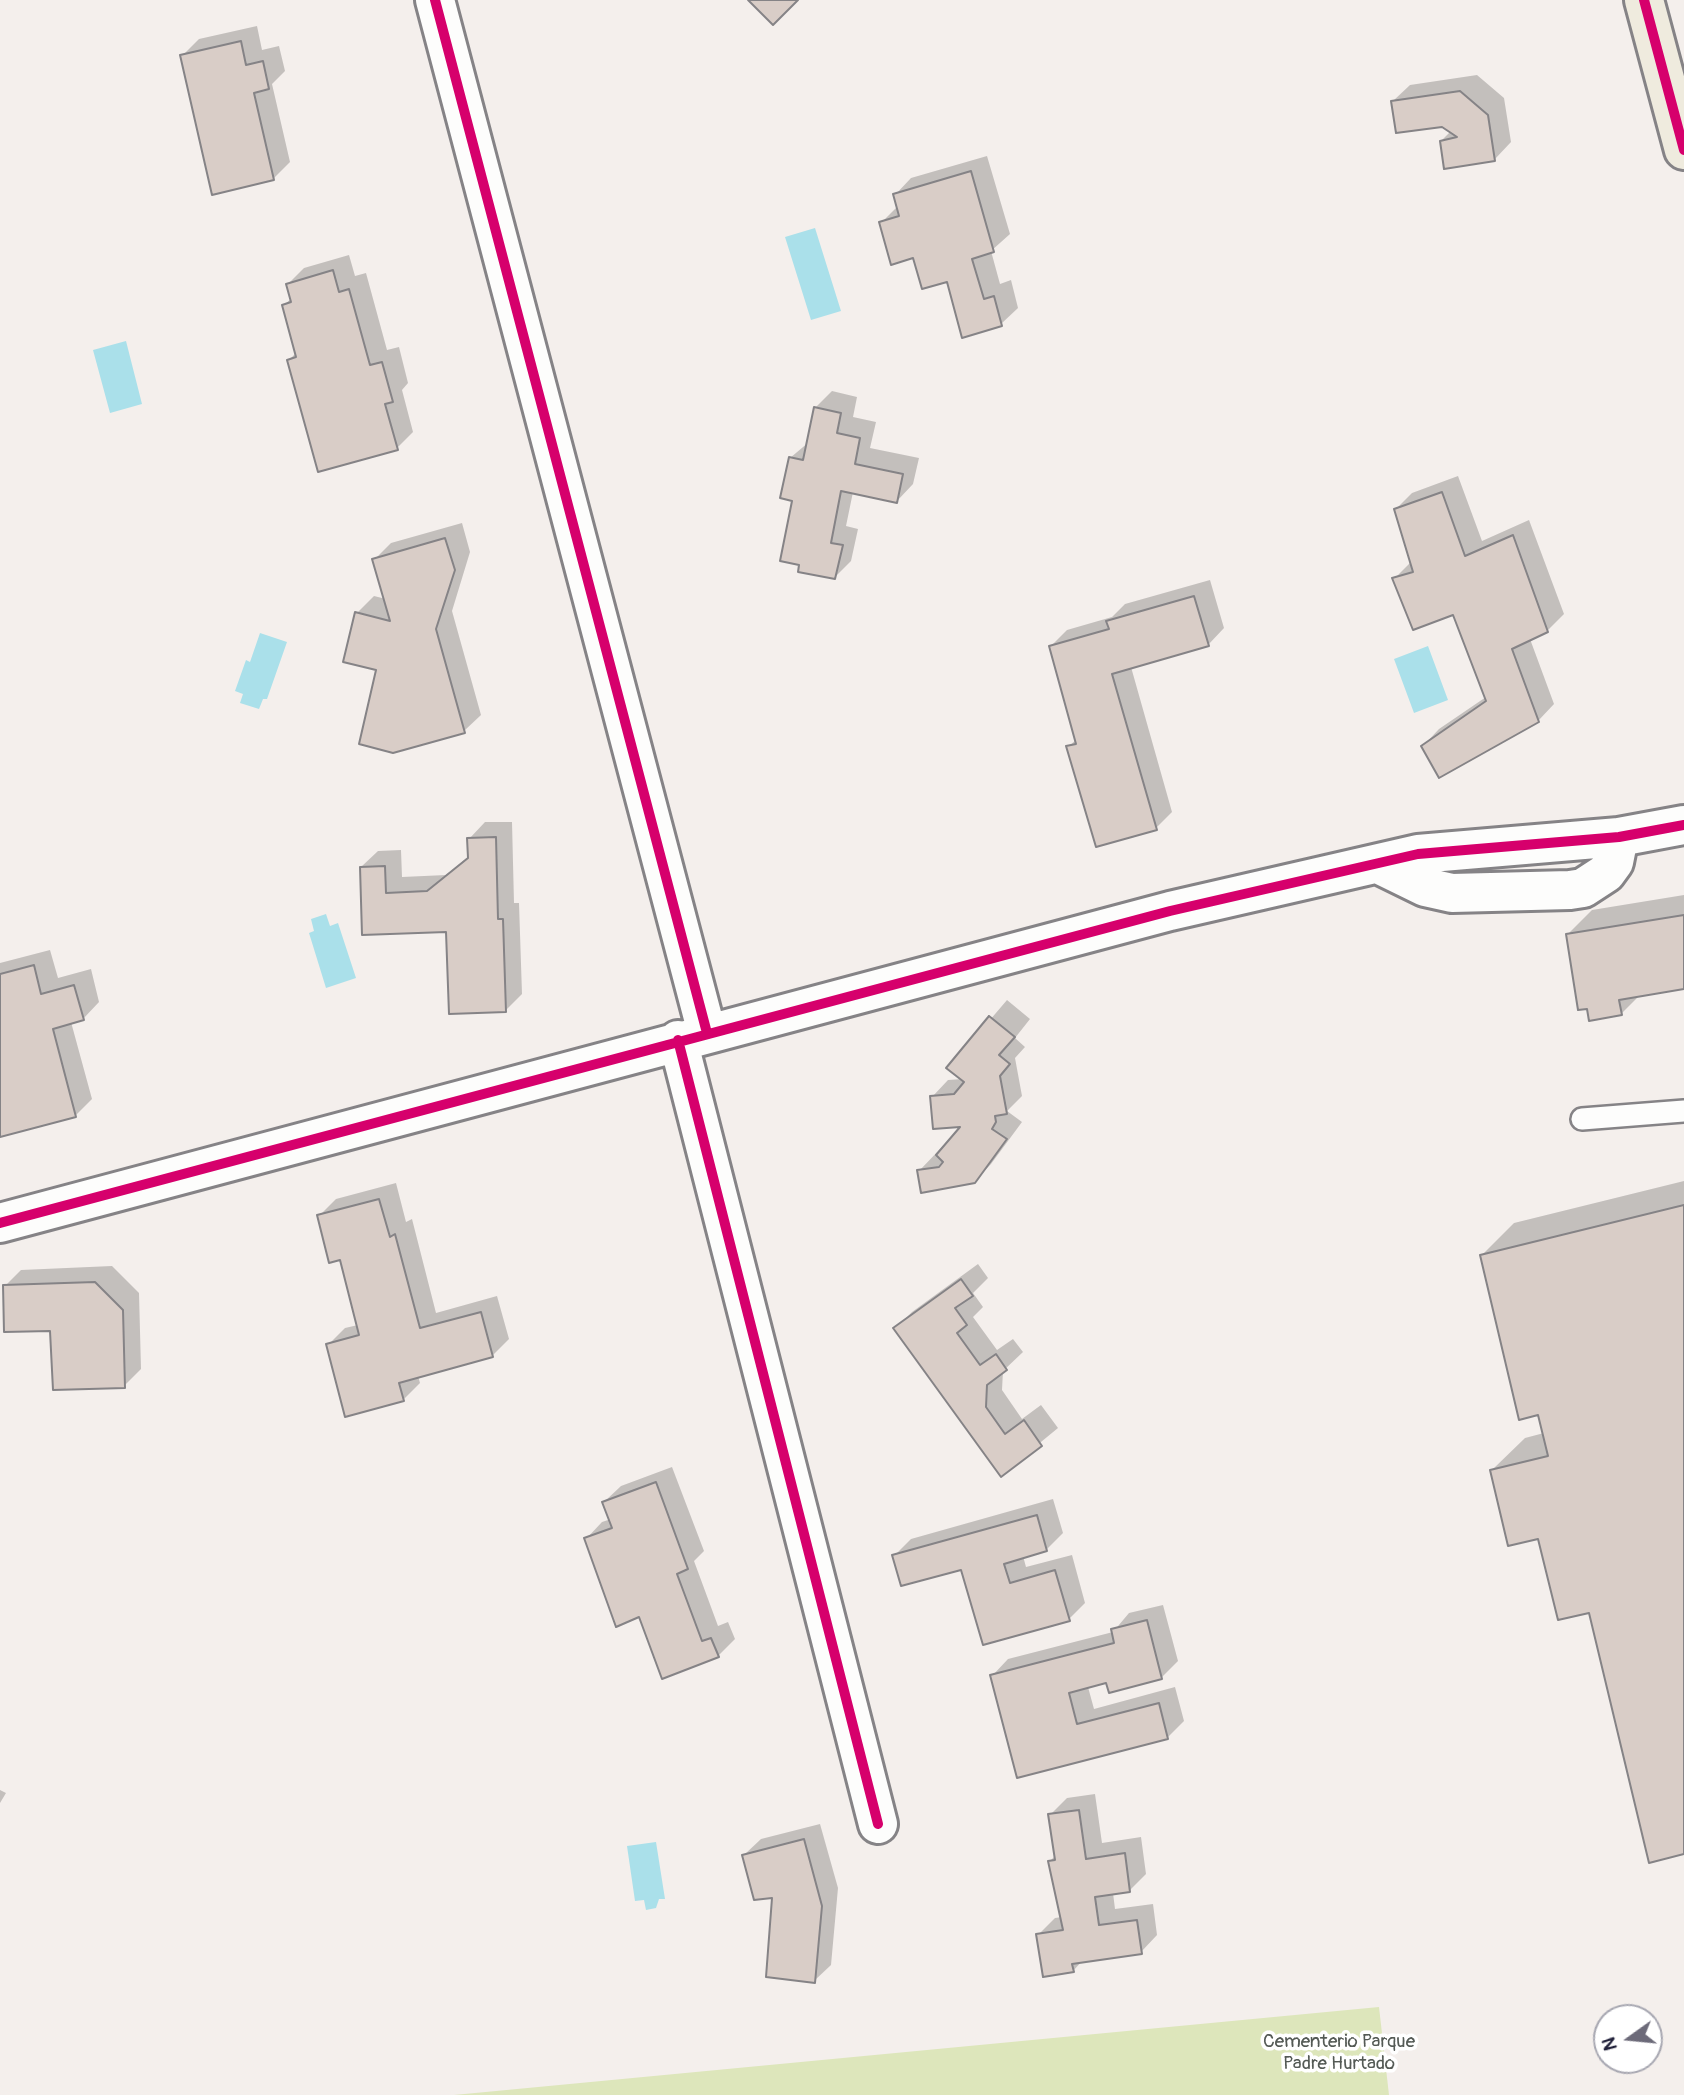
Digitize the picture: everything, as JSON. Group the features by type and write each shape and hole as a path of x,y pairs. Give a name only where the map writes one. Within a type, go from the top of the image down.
{"main road":[{"path":"1644,0 1684,150"}],"street":[{"path":"435,0 692,1037 878,1824"},
{"path":"0,1223 1170,911 1378,864 1424,887 1452,893 1583,888 1606,873 1614,862 1619,837 1684,825"}],"lane":[{"path":"1582,1119 1636,1112 1684,1111"}],"green space":[{"name":"Cementerio Parque Padre Hurtado","path":"1379,2007 1389,2095 454,2095"}],"water":[{"path":"815,228 841,311 811,320 785,237"},
{"path":"126,341 142,404 110,413 93,350"},
{"path":"260,633 287,642 267,699 263,699 259,709 240,703 243,694 235,691 246,660 250,662"},
{"path":"1428,646 1448,700 1414,713 1394,659"},
{"path":"326,914 330,926 338,923 356,978 326,988 309,933 314,931 311,919"},
{"path":"656,1842 665,1899 659,1899 656,1908 646,1910 644,1900 635,1901 627,1846"}],"building":[{"path":"748,0 798,0 773,25"},
{"path":"241,41 246,65 263,61 269,89 254,93 274,180 212,195 180,55"},
{"path":"1460,91 1488,115 1495,161 1444,169 1440,141 1457,137 1442,127 1396,133 1391,101"},
{"path":"971,171 994,252 972,259 984,299 994,296 1002,326 962,338 947,282 922,289 913,258 891,265 879,222 899,216 893,194"},
{"path":"333,270 339,292 349,289 370,365 382,362 393,402 385,404 398,450 318,472 287,360 296,357 282,305 291,302 286,284"},
{"path":"814,407 841,413 837,433 860,438 855,464 903,474 897,503 841,491 831,543 843,545 835,579 798,572 799,565 780,561 792,501 780,498 789,457 803,460"},
{"path":"1442,492 1465,556 1513,535 1548,632 1512,649 1539,722 1439,778 1421,746 1486,701 1453,615 1413,630 1392,578 1413,572 1394,509"},
{"path":"445,538 455,570 436,629 465,733 393,753 359,744 376,670 343,662 355,612 390,621 372,559"},
{"path":"1194,596 1209,646 1112,674 1157,830 1096,847 1066,746 1076,744 1049,646 1109,629 1106,621"},
{"path":"496,837 498,919 503,919 506,1012 449,1014 446,932 362,935 360,867 385,866 386,893 427,891 468,858 467,838"},
{"path":"1684,915 1684,989 1619,1000 1622,1015 1589,1021 1587,1009 1578,1010 1566,934"},
{"path":"34,965 41,994 74,985 84,1020 53,1029 76,1117 0,1137 0,974"},
{"path":"989,1016 1015,1037 999,1055 1010,1064 1000,1076 1007,1114 995,1116 996,1122 992,1129 1007,1139 975,1183 921,1193 917,1170 939,1167 943,1162 936,1155 960,1127 933,1129 930,1096 954,1094 964,1082 946,1068"},
{"path":"379,1199 390,1237 395,1234 420,1328 481,1312 493,1357 399,1383 404,1401 345,1417 326,1344 359,1335 340,1260 329,1263 317,1215"},
{"path":"1684,1205 1684,1854 1649,1863 1589,1613 1558,1620 1538,1539 1508,1546 1490,1470 1548,1456 1538,1415 1519,1420 1480,1255"},
{"path":"961,1279 973,1296 955,1308 967,1325 957,1333 980,1365 996,1354 1007,1370 987,1385 986,1407 1005,1434 1024,1420 1042,1446 1001,1477 893,1328"},
{"path":"95,1282 123,1310 125,1388 53,1390 50,1331 4,1332 3,1285"},
{"path":"656,1482 688,1569 677,1574 702,1641 711,1638 719,1657 662,1679 639,1617 616,1627 584,1538 612,1528 602,1502"},
{"path":"1037,1515 1047,1551 1004,1564 1010,1583 1055,1570 1070,1621 983,1645 961,1570 901,1586 892,1555"},
{"path":"1147,1620 1162,1679 1109,1693 1106,1683 1069,1693 1077,1724 1159,1703 1168,1739 1017,1778 990,1675 1114,1643 1111,1629"},
{"path":"1079,1810 1086,1859 1125,1853 1130,1892 1095,1897 1099,1925 1137,1920 1142,1954 1072,1964 1074,1972 1043,1977 1036,1934 1063,1930 1048,1861 1055,1860 1048,1814"},
{"path":"804,1839 822,1906 815,1983 766,1977 772,1898 754,1900 742,1855"}],"cycle path":[{"path":"435,0 707,1033"},
{"path":"1644,0 1684,150"},
{"path":"0,1223 1170,911 1418,854 1619,837 1684,825"},
{"path":"678,1040 878,1824"}]}
